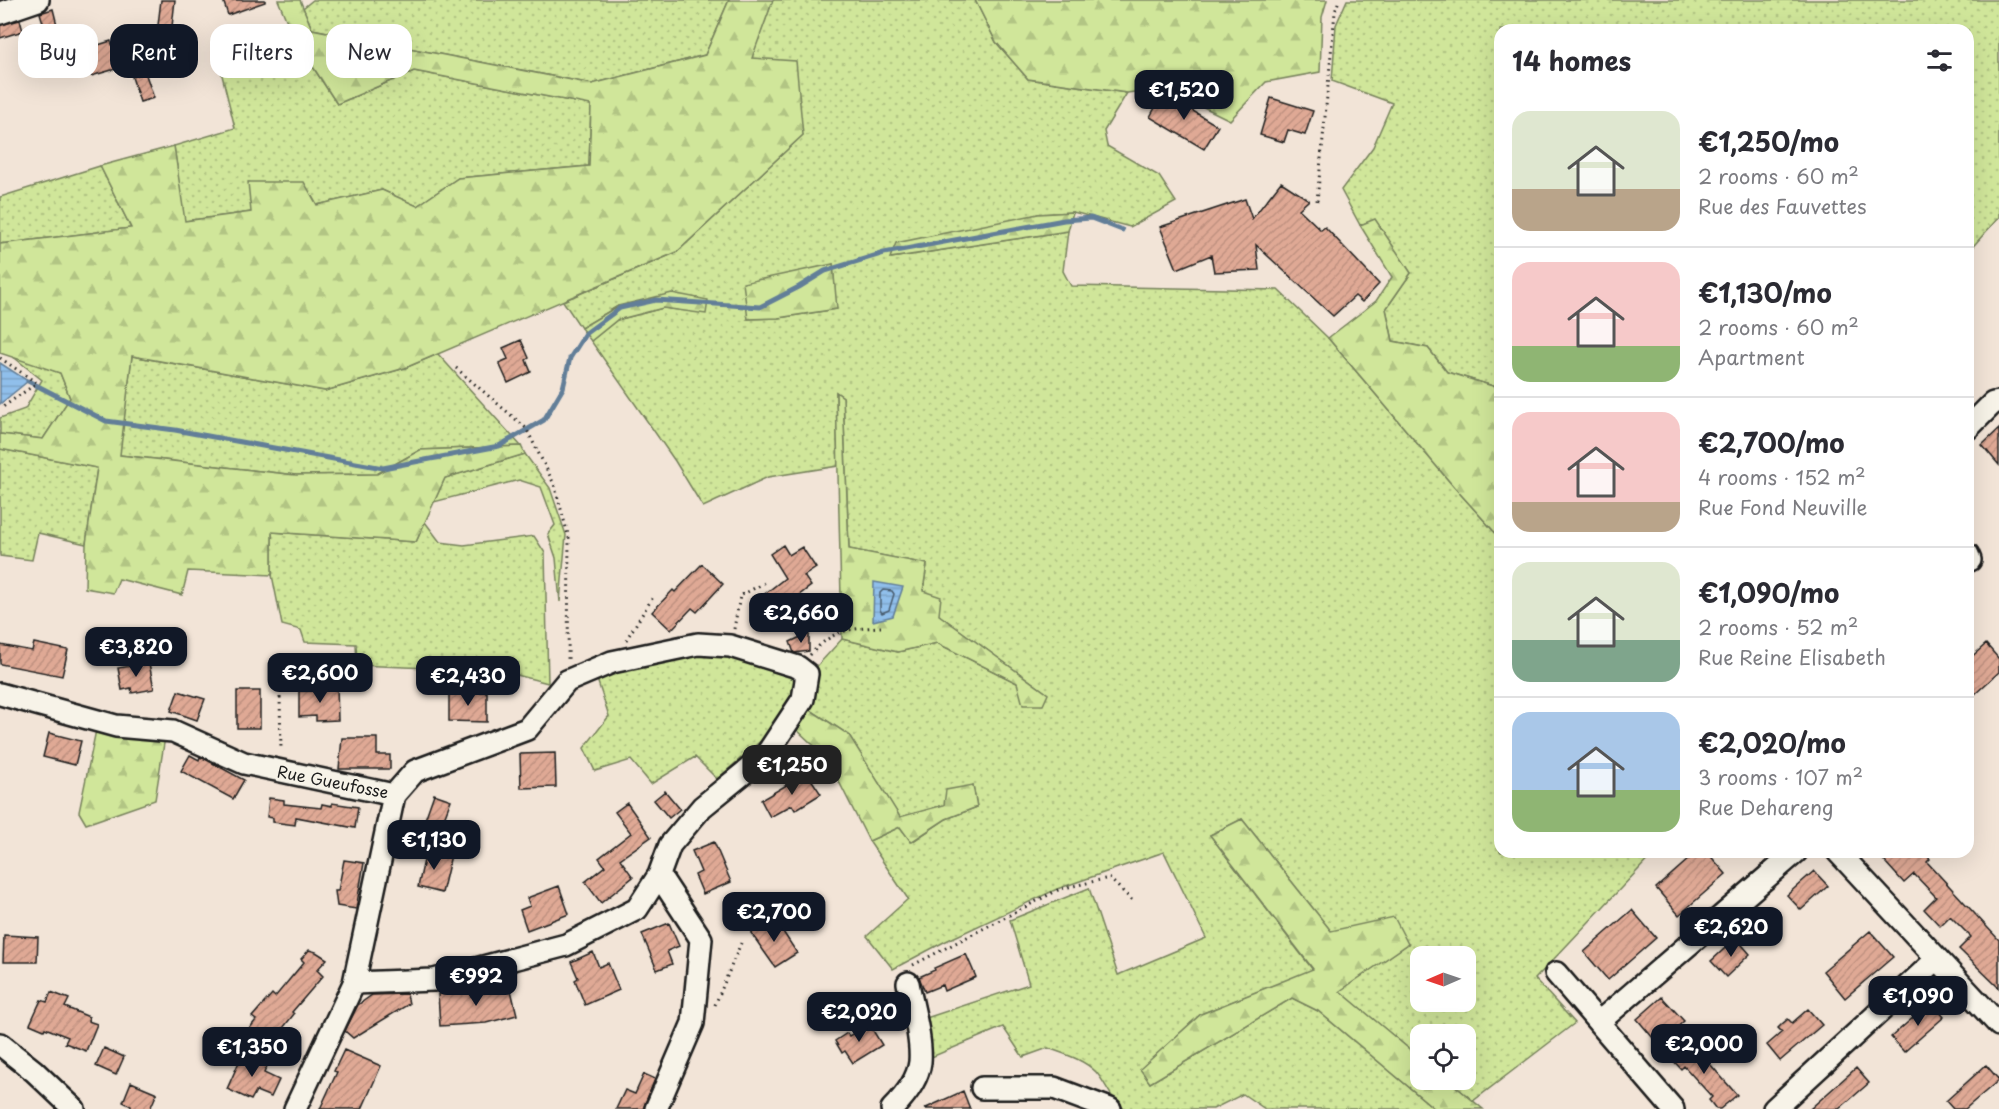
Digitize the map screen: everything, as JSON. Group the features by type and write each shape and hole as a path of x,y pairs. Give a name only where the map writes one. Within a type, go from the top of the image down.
{"street":[{"path":"0,13 38,0"},
{"path":"1974,422 1993,403 1999,402"},
{"name":"Rue Gueufosse","path":"0,694 116,726 173,731 244,763 394,795 415,771 527,729 567,681 612,662 698,644 730,646 803,670"},
{"path":"354,983 434,980 566,945 637,909 659,876 670,845 702,807 766,755 803,699 803,670"},
{"path":"295,1109 354,983 394,795"},
{"path":"1599,1022 1789,858"},
{"path":"1844,858 1999,1025"},
{"path":"656,1109 693,1023 700,939 659,876"},
{"path":"1774,1109 1937,959"},
{"path":"1556,973 1673,1109"},
{"path":"892,1109 907,1094 920,1063 917,1028 908,983"},
{"path":"0,1044 34,1071 74,1109"},
{"path":"982,1088 1054,1088 1110,1109"}],"path":[{"path":"1317,201 1335,12 1339,0"},
{"path":"0,358 37,384 0,409"},
{"path":"456,368 526,428 554,484 569,538 567,681"},
{"path":"730,646 740,596 764,583"},
{"path":"612,662 653,597"},
{"path":"803,670 819,644 837,632 881,627"},
{"path":"280,698 282,771"},
{"path":"908,983 902,971 1060,889 1109,878 1134,902"},
{"path":"693,1023 716,1003 741,943"}],"green space":[{"path":"278,0 300,0 310,24 288,24"},
{"path":"313,0 729,0 705,55 592,84 412,49 412,24 326,24 326,32 314,29 314,24 310,24 303,8"},
{"path":"729,0 773,0 752,58 796,61 803,135 677,252 405,368 325,391 132,356 120,455 296,475 377,474 420,450 521,446 525,454 445,478 416,542 272,532 272,575 188,571 182,595 119,579 113,593 85,588 86,544 97,468 0,449 0,434 43,439 70,398 60,373 0,353 0,244 131,228 100,166 174,146 185,221 251,212 248,182 304,182 317,205 382,190 417,206 458,178 589,166 591,105 412,72 412,49 592,84 705,55"},
{"path":"773,0 975,0 996,42 1028,79 1127,93 1104,131 1107,146 1159,176 1176,202 1130,227 1073,212 1038,214 891,258 1068,231 1063,271 1071,286 1278,290 1328,338 1494,531 1494,858 1649,858 1535,979 1575,1023 1473,1101 1460,1090 1476,1090 1476,1024 1410,1024 1410,1050 1339,991 1408,944 1331,931 1242,819 1210,835 1313,970 1201,1014 1141,1069 1150,1083 1292,998 1318,1011 1435,1109 1265,1109 1243,1094 1213,1109 1126,1109 1113,1097 1096,1072 1085,1064 1048,1048 1023,1057 1003,1027 927,1059 923,1019 1029,984 1010,920 1089,888 1118,975 1206,938 1164,852 1057,889 944,942 893,969 867,936 908,899 869,841 900,827 912,842 946,819 977,807 973,785 944,805 900,818 849,735 806,707 817,666 842,639 898,652 937,643 1017,683 1048,694 939,615 923,591 927,564 849,549 843,397 836,392 838,466 768,477 703,507 675,461 591,341 617,320 663,308 705,313 707,300 618,306 581,328 563,301 677,252 803,135 751,58","holes":["833,264 836,309 778,318 748,319"]},
{"path":"975,0 1327,0 1322,17 1320,72 1266,82 1230,120 1165,88 1127,93 1028,79 996,42"},
{"path":"1347,0 1999,0 1999,217 1974,245 1974,24 1494,24 1494,386 1447,372 1428,348 1393,341 1386,309 1411,273 1375,220 1360,225 1341,190 1373,147 1392,103 1332,81 1336,25"},
{"path":"314,29 326,32 326,78 398,78 337,104 314,68"},
{"path":"314,68 337,104 398,78 412,78 414,71 591,105 589,166 458,178 417,206 382,190 317,205 249,182 252,212 184,221 174,146 235,128 223,78 314,78"},
{"path":"100,166 131,228 0,244 0,197"},
{"path":"1073,212 1068,231 890,258 896,243 1038,214"},
{"path":"1375,219 1411,273 1386,309 1393,341 1428,348 1447,372 1494,386 1494,531 1328,338 1376,301 1392,277 1360,225"},
{"path":"833,264 837,309 778,318 748,319 743,283"},
{"path":"672,293 708,300 706,314 663,308 617,320 591,341 581,328 618,306"},
{"path":"438,354 521,446 420,450 377,474 296,475 119,455 132,356 325,391 405,368"},
{"path":"11,355 60,373 70,398 43,439 0,434 0,418 25,409 42,380"},
{"path":"836,392 843,397 849,549 927,564 923,591 941,597 939,615 1048,694 1043,705 1023,705 1017,683 937,643 898,652 842,639"},
{"path":"0,449 97,468 86,544 38,533 32,560 0,556"},
{"path":"525,454 550,488 566,535 560,602 556,558 548,534 555,525 541,487 519,480 434,502 445,478"},
{"path":"425,522 440,542 464,545 534,536 545,553 548,683 501,671 357,665 356,644 305,642 301,630 282,625 272,575 272,532 416,542"},
{"path":"738,650 800,677 778,726 717,779 695,757 651,784 631,760 595,771 584,748 609,716 596,676 697,651"},
{"path":"806,707 849,735 900,817 944,805 946,790 973,785 977,807 946,819 911,842 900,827 869,841 827,758 795,728"},
{"path":"96,730 165,737 155,800 86,824 79,812"},
{"path":"1242,819 1331,931 1394,917 1408,944 1340,991 1410,1050 1410,1088 1318,1011 1292,998 1150,1083 1140,1069 1201,1014 1313,969 1210,835"},
{"path":"1412,1090 1460,1090 1483,1109 1435,1109"}],"water":[{"path":"0,363 28,381 0,404"},
{"path":"874,582 903,587 893,616 873,621"}],"building":[{"path":"161,0 175,0 172,24 158,24"},
{"path":"223,0 265,0 265,2 228,15"},
{"path":"53,9 57,24 43,24 40,13"},
{"path":"20,20 21,24 18,24 18,33 0,38 0,25"},
{"path":"110,41 110,71 98,74 98,45"},
{"path":"132,78 147,78 154,98 140,102"},
{"path":"1163,93 1218,126 1204,149 1150,117"},
{"path":"1271,98 1313,111 1305,135 1288,130 1284,142 1260,135"},
{"path":"1281,182 1309,200 1299,209 1321,230 1325,227 1379,284 1362,302 1355,296 1333,316 1256,245 1259,270 1214,272 1211,255 1177,269 1160,227 1245,199 1252,219"},
{"path":"521,340 529,358 526,360 531,372 508,383 499,363 508,359 503,348"},
{"path":"1999,429 1999,465 1982,445"},
{"path":"783,545 789,555 802,547 816,568 804,576 811,586 774,614 761,597 785,578 770,554"},
{"path":"702,564 723,584 697,612 692,608 671,630 652,612"},
{"path":"809,633 809,651 794,653 790,642"},
{"path":"34,643 68,650 62,676 0,664 0,645 32,651"},
{"path":"1986,644 1999,659 1999,672 1975,694 1974,693 1974,655"},
{"path":"149,663 154,689 132,693 131,688 122,690 118,668"},
{"path":"337,686 338,720 316,721 316,716 299,717 299,691 315,691 315,687"},
{"path":"178,691 205,699 197,720 171,711"},
{"path":"237,691 260,691 260,728 237,728"},
{"path":"449,692 487,692 487,722 449,721"},
{"path":"49,733 81,741 75,765 43,757"},
{"path":"342,738 377,738 377,755 390,755 390,769 339,769"},
{"path":"555,753 556,787 521,788 520,754"},
{"path":"190,755 199,760 200,757 205,759 244,780 233,799 181,771"},
{"path":"807,773 821,794 795,810 792,805 770,817 761,800"},
{"path":"665,791 680,809 669,818 654,800"},
{"path":"434,794 451,800 439,831 423,825"},
{"path":"269,798 284,800 284,804 321,808 322,804 332,806 332,803 358,807 355,828 296,817 295,825 273,822 273,818 267,817"},
{"path":"627,803 651,837 620,859 633,877 601,903 585,882 605,866 599,858 631,833 615,812"},
{"path":"714,842 731,882 703,894 695,875 701,872 692,851"},
{"path":"426,851 451,855 442,893 418,887"},
{"path":"1690,858 1712,858 1726,874 1679,915 1656,888"},
{"path":"1881,858 1930,859 1927,862 1999,940 1999,988 1959,949 1971,937 1950,916 1940,926 1924,909 1936,897 1914,874 1904,883"},
{"path":"344,860 364,863 356,909 337,906 335,891 338,891"},
{"path":"1814,871 1828,886 1801,910 1787,895"},
{"path":"559,886 569,914 527,930 520,910 530,906 527,898"},
{"path":"1632,910 1656,938 1608,980 1584,952"},
{"path":"774,918 797,953 775,967 751,933"},
{"path":"669,923 679,946 667,951 672,964 657,970 642,934"},
{"path":"1870,931 1893,957 1845,998 1823,971"},
{"path":"4,935 38,937 37,962 3,962"},
{"path":"1736,938 1750,954 1726,977 1711,961"},
{"path":"309,950 327,959 317,970 323,976 292,1012 294,1014 283,1028 285,1031 270,1048 249,1029 256,1020 252,1017 272,994 275,997 304,962 301,959"},
{"path":"593,952 599,967 608,963 619,990 585,1005 571,962"},
{"path":"966,954 976,977 944,991 942,985 925,992 919,977"},
{"path":"510,986 517,1015 486,1023 440,1026 438,994 471,992 471,996"},
{"path":"51,992 69,999 65,1007 89,1017 88,1021 97,1024 86,1051 65,1043 68,1037 30,1024 41,1000 47,1002"},
{"path":"407,994 409,1004 353,1038 345,1031 358,1005 372,995"},
{"path":"1662,997 1684,1021 1670,1034 1664,1027 1653,1038 1637,1019"},
{"path":"1931,1002 1944,1017 1904,1052 1891,1037"},
{"path":"1808,1009 1822,1025 1780,1061 1767,1045 1782,1032 1778,1028 1782,1024 1788,1019 1792,1023"},
{"path":"869,1024 882,1045 853,1063 845,1051 842,1053 835,1041"},
{"path":"1689,1040 1737,1095 1720,1109 1716,1109 1709,1100 1712,1097 1684,1066 1681,1069 1670,1057"},
{"path":"104,1048 124,1057 116,1075 96,1066"},
{"path":"344,1050 381,1066 362,1109 320,1109 337,1072 334,1071"},
{"path":"243,1053 268,1064 264,1073 279,1080 271,1097 256,1091 251,1100 227,1089"},
{"path":"1986,1065 1999,1080 1965,1109 1953,1109 1946,1101"},
{"path":"1856,1068 1869,1083 1839,1109 1810,1109"},
{"path":"644,1074 655,1079 643,1109 616,1109 625,1090 635,1094"},
{"path":"131,1082 157,1093 150,1109 131,1109 131,1106 123,1102"},
{"path":"963,1091 970,1109 924,1109"}],"waterway":[{"path":"28,381 106,421 175,430 383,468 499,446 544,420 563,388 570,358 586,333 620,308 656,300 760,307 825,271 884,253 1064,220 1091,218 1122,230"}]}
